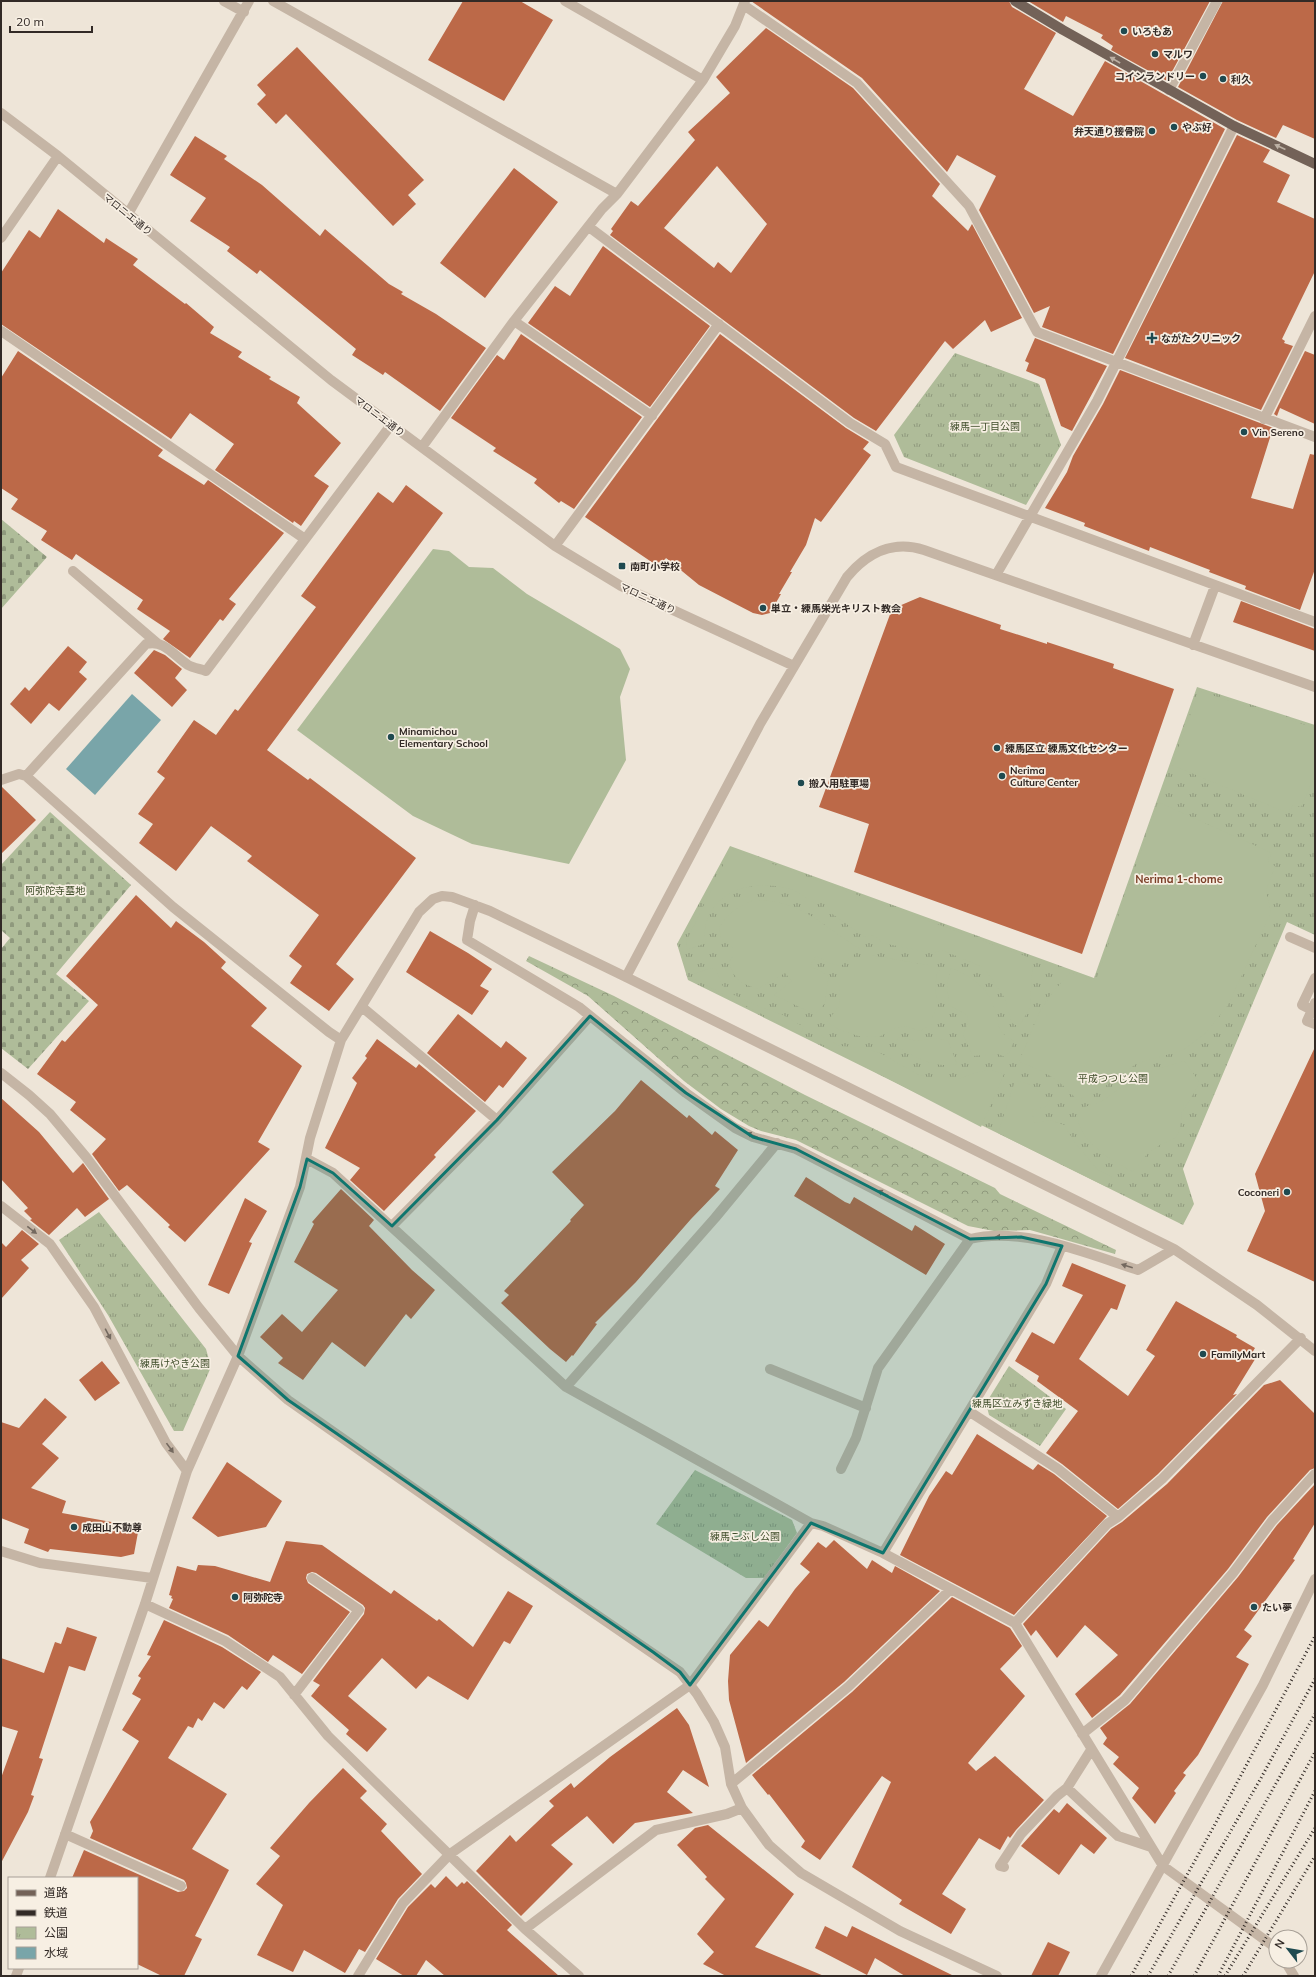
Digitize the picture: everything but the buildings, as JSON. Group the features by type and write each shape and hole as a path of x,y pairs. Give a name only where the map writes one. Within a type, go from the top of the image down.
{"main road":[{"path":"1015,1 1063,30 1234,126 1315,164"}],"street":[{"path":"224,1 244,12"},
{"path":"128,214 249,1"},
{"path":"273,1 617,194"},
{"path":"565,1 703,80"},
{"path":"1169,90 1217,1"},
{"path":"422,447 514,321 602,209 617,194 703,80 735,26 745,4 857,83 969,206 1037,332 1117,360 1264,419 1315,437"},
{"name":"マロニエ通り","path":"1,113 58,156 331,380 555,546 621,586 794,666"},
{"path":"996,575 1097,401 1234,126"},
{"path":"1,238 58,156"},
{"path":"589,227 850,423 885,444 896,467 1315,622"},
{"path":"1264,419 1315,316"},
{"path":"514,321 652,416"},
{"path":"555,546 719,324"},
{"path":"1,331 305,539"},
{"path":"73,571 157,643 163,645 189,666 206,671 391,425"},
{"path":"626,977 760,724 847,577 864,560 885,548 901,546 917,547 1315,687"},
{"path":"1193,645 1215,586"},
{"path":"26,776 142,647 146,644 157,643"},
{"path":"1,780 18,774 26,776 173,907 251,971 341,1040"},
{"path":"50,1877 145,1604 187,1470 238,1356 300,1187 307,1159 310,1138 341,1040 419,912 433,899 442,896 452,897 475,905 626,977 1174,1249 1257,1305 1301,1338 1315,1351"},
{"path":"475,905 467,940 579,1007 686,1094 719,1118 753,1137 796,1149 970,1239 979,1237 1021,1237 1062,1246 1138,1270 1174,1249"},
{"path":"1290,937 1315,948"},
{"path":"1315,978 1302,1005 1314,1006 1307,1021 1315,1024"},
{"path":"362,1007 497,1120"},
{"path":"392,1226 497,1120 590,1016"},
{"path":"1,1073 50,1114 86,1157 198,1308 238,1356 288,1400 496,1546 653,1652 680,1672 714,1722 725,1747 731,1784 742,1808 769,1845 801,1873 900,1931 997,1976"},
{"path":"566,1387 710,1224 777,1144"},
{"path":"307,1159 333,1173 566,1387 811,1523 824,1526 883,1553 1015,1623 1163,1866 1268,1942"},
{"path":"1,1206 50,1244 94,1308 166,1443 187,1470"},
{"path":"841,1469 856,1438 878,1368 970,1239"},
{"path":"883,1553 970,1412 1046,1284 1062,1246"},
{"path":"1015,1623 1106,1524 1118,1517 1196,1446 1301,1338"},
{"path":"770,1369 866,1408"},
{"path":"970,1412 1058,1469 1118,1517"},
{"path":"1082,1734 1125,1700 1233,1572 1272,1521 1315,1474"},
{"path":"358,1976 402,1902 450,1854 690,1685 811,1523"},
{"path":"1,1551 40,1563 152,1578"},
{"path":"294,1695 359,1610 312,1578"},
{"path":"1101,1976 1263,1685 1315,1579"},
{"path":"731,1784 848,1688 951,1589"},
{"path":"145,1604 225,1641 280,1677 328,1736 525,1929 580,1976"},
{"path":"1004,1867 1000,1866 1021,1834 1057,1796 1067,1788 1091,1750"},
{"path":"1067,1788 1118,1836 1151,1847"},
{"path":"525,1929 656,1830 727,1814 742,1808"},
{"path":"65,1834 181,1886"}],"highlighted area":[{"path":"590,1016 686,1093 753,1137 796,1149 970,1239 1021,1237 1062,1246 1046,1284 883,1553 811,1523 690,1685 680,1672 653,1652 288,1400 238,1356 300,1187 307,1159 333,1173 392,1226 497,1120"}],"green space":[{"name":"練馬一丁目公園","path":"955,353 1039,384 1061,445 1026,505 904,457 894,435"},
{"path":"1,519 47,557 1,609"},
{"path":"433,549 449,551 469,567 493,568 527,594 620,649 630,669 620,697 626,760 569,864 472,844 413,816 297,730"},
{"name":"平成つつじ公園","path":"1197,687 1315,725 1315,935 1287,922 1183,1169 1194,1204 1183,1225 688,980 677,944 730,846 1094,978"},
{"path":"1199,691 1315,728 1315,775 1301,807 1293,805 1288,813 1172,765"},
{"path":"1158,802 1272,853 1267,861 1275,866 1266,891 1271,912 1228,1005 1207,1032 1183,1050 1136,1064 1100,1090 1077,1100 1065,1087 1051,1076 1036,1068 1019,1062 1039,1013 1049,997 1070,972 1096,980"},
{"name":"阿弥陀寺墓地","path":"50,812 131,885 56,974 89,1001 28,1069 1,1048 1,949 10,938 1,930 1,865"},
{"path":"731,849 1033,959 1030,1007 1019,1027 1012,1023 1004,997 982,967 942,950 932,953 882,943 878,938 871,935 865,937 831,913 827,905 819,902 816,904 798,892 786,888 774,886 755,886 729,893 716,904 711,911 705,927 706,943 687,950 686,942"},
{"path":"754,900 786,904 799,909 823,923 860,949 841,966 829,963 816,956 810,966 829,976 825,1003 816,1013 812,1013 774,995 792,981 785,973 757,989 738,980 733,973 729,962 733,956 733,948 721,938 719,928 730,914 743,905"},
{"path":"869,955 928,965 940,969 937,974 935,988 938,1004 932,1018 932,1024 920,1031 906,1026 895,1028 879,1037 858,1036 838,1029 827,1022 839,1006 840,984"},
{"path":"529,956 614,996 805,1095 995,1188 1000,1194 1116,1250 1115,1254 1030,1230 994,1231 968,1226 796,1140 761,1131 749,1126 721,1109 684,1081 588,996 526,961"},
{"path":"711,968 716,969 722,985 732,994 758,1006 781,1014 804,1027 800,1034 694,979 694,974"},
{"path":"951,968 976,982 990,998 1000,1029 1007,1037 1014,1041 1010,1051 1005,1057 998,1054 973,1056 963,1035 968,1022 967,1015 949,1005 947,983"},
{"path":"820,1035 840,1046 864,1048 880,1053 917,1074 927,1077 947,1077 954,1080 979,1072 991,1070 1004,1074 981,1127 817,1042"},
{"path":"899,1037 918,1041 936,1038 948,1041 957,1064 941,1065 919,1058 897,1047 896,1041"},
{"path":"1184,1061 1198,1080 1199,1085 1182,1112 1180,1129 1175,1138 1160,1145 1147,1154 1133,1172 1106,1156 1090,1142 1084,1134 1077,1115 1082,1108 1102,1101 1139,1075"},
{"path":"1015,1081 1020,1081 1034,1087 1050,1100 1045,1107 1032,1110 1034,1123 1050,1120 1064,1125 1076,1144 1098,1170 1112,1177 1107,1187 998,1133"},
{"name":"練馬けやき公園","path":"99,1212 206,1349 211,1367 183,1431 174,1431 108,1315 59,1240"},
{"name":"練馬区立みずき緑地","path":"1009,1366 1066,1409 1040,1446 989,1415 986,1403"},
{"name":"練馬こぶし公園","path":"695,1470 792,1520 797,1533 764,1578 746,1578 656,1524"}],"water":[{"path":"132,694 161,720 95,795 66,769"}],"railway":[{"path":"1131,1976 1214,1826 1315,1636"},
{"path":"1148,1976 1261,1778 1315,1679"},
{"path":"1168,1976 1315,1714"},
{"path":"1194,1976 1315,1752"},
{"path":"1218,1976 1315,1791"},
{"path":"1225,1976 1315,1828"},
{"path":"1243,1976 1315,1856"}],"place":[{"name":"いろもあ","path":"1124,31"},
{"name":"マルワ","path":"1155,54"},
{"name":"コインランドリー","path":"1203,76"},
{"name":"利久","path":"1223,79"},
{"name":"やぶ好","path":"1174,127"},
{"name":"弁天通り接骨院","path":"1152,131"},
{"name":"ながたクリニック","path":"1152,338"},
{"name":"Vin Sereno","path":"1244,432"},
{"name":"南町小学校","path":"622,566"},
{"name":"単立・練馬栄光キリスト教会","path":"763,608"},
{"name":"Minamichou Elementary School","path":"391,737"},
{"name":"練馬区立 練馬文化センター","path":"997,748"},
{"name":"Nerima Culture Center","path":"1002,776"},
{"name":"搬入用駐車場","path":"801,783"},
{"name":"Coconeri","path":"1287,1192"},
{"name":"FamilyMart","path":"1203,1354"},
{"name":"成田山不動尊","path":"74,1527"},
{"name":"阿弥陀寺","path":"235,1597"},
{"name":"たい夢","path":"1254,1607"}],"district":[{"name":"Nerima 1-chome","path":"1179,879"}]}
